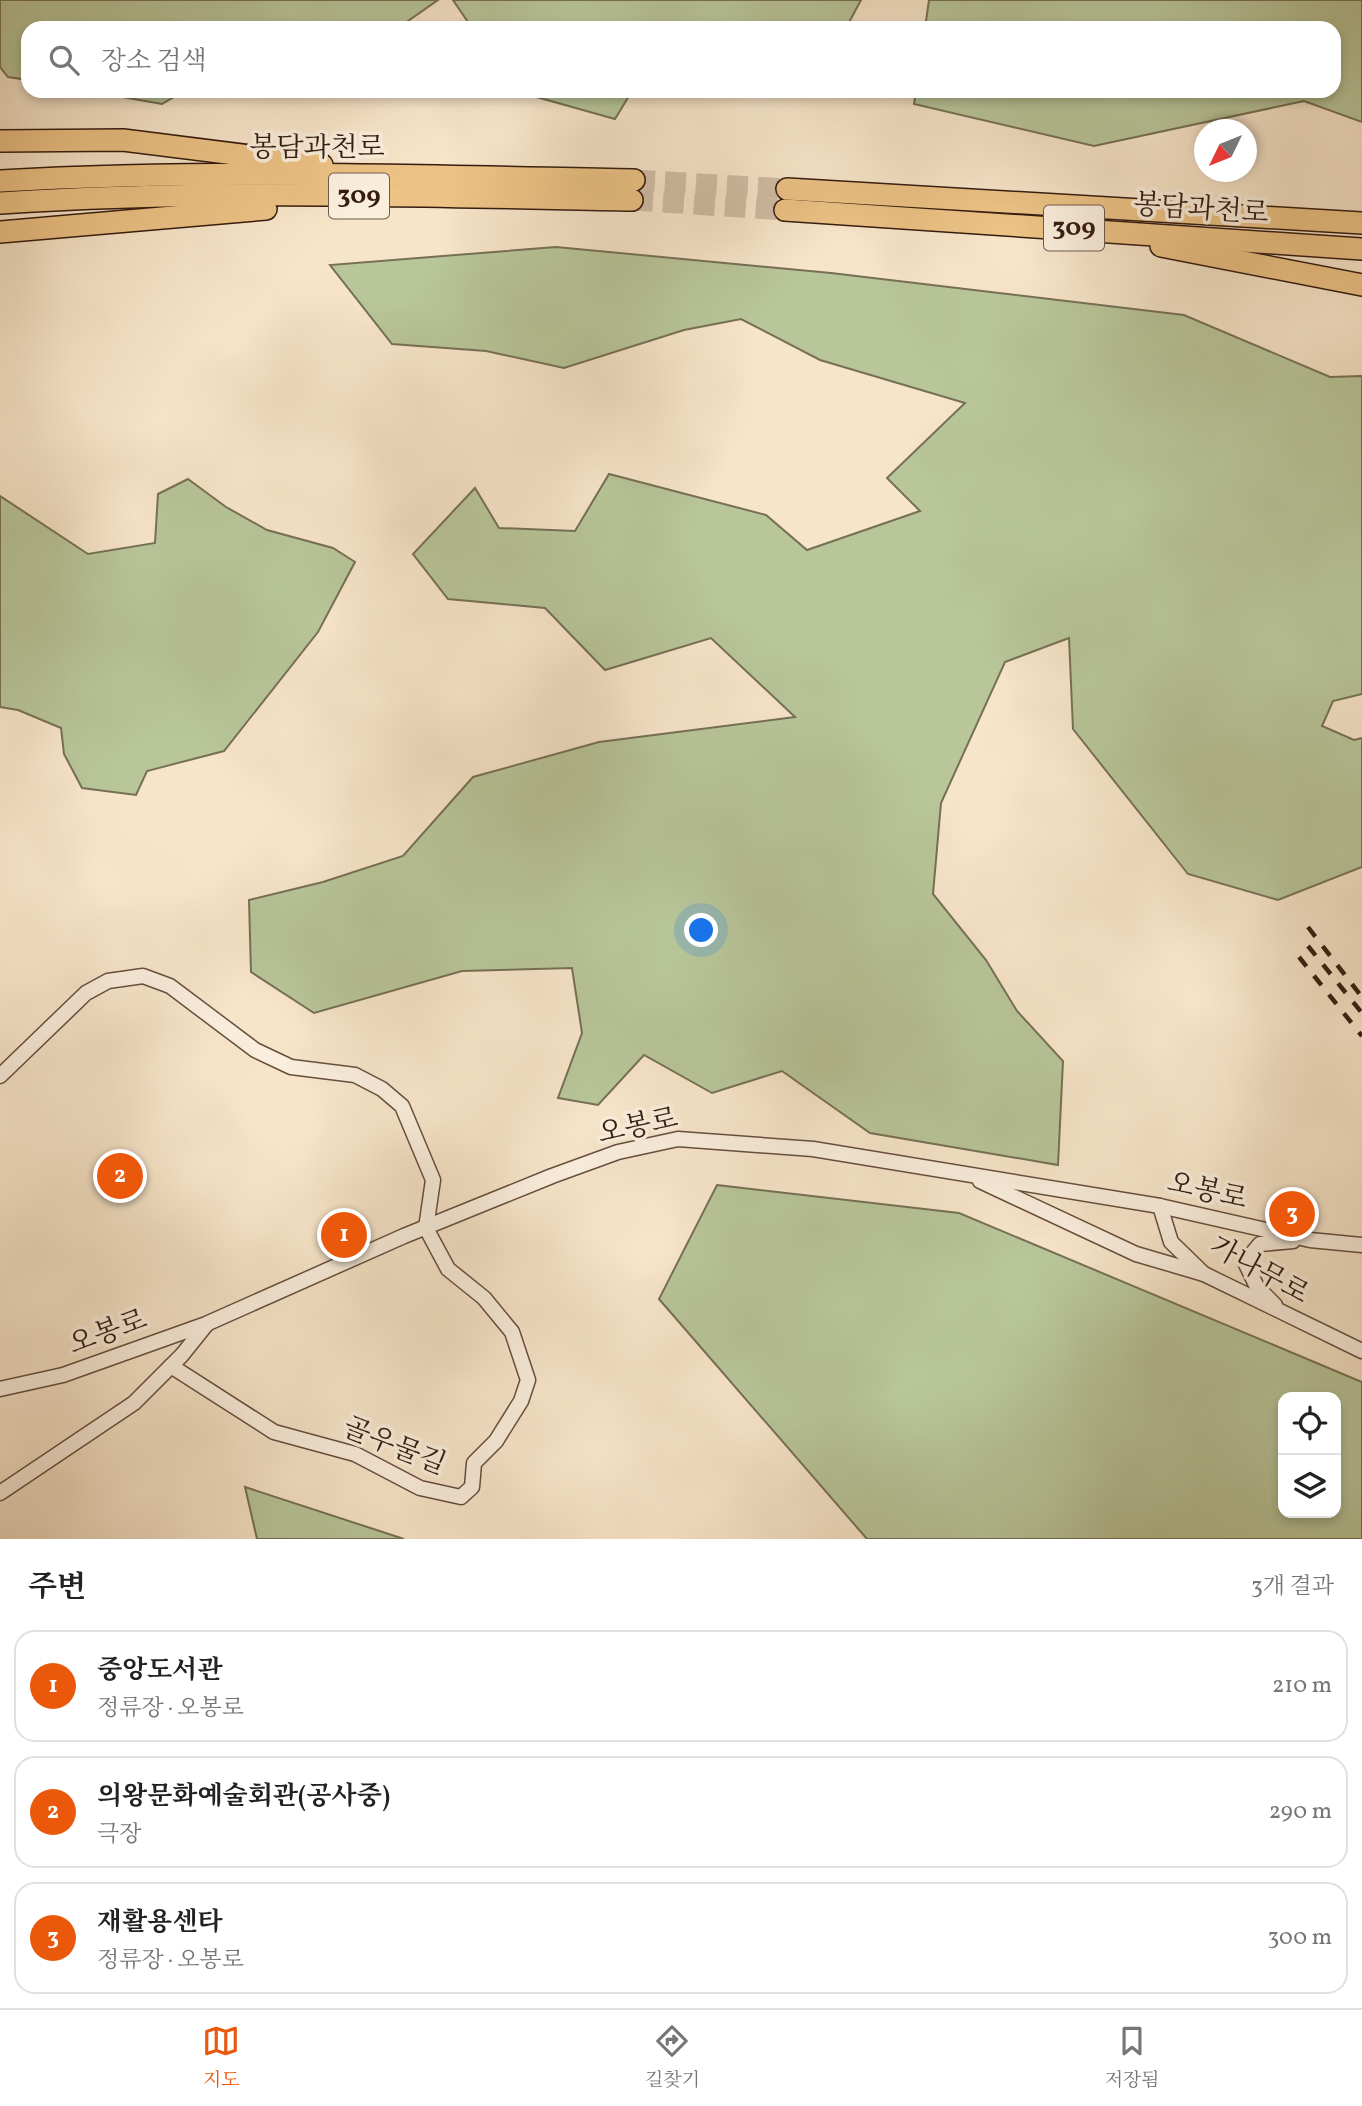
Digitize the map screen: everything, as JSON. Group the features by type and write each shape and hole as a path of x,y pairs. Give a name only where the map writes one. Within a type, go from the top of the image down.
{"highway":[{"path":"0,141 123,140 412,186"},
{"name":"봉담과천로","path":"0,181 90,176 633,190"},
{"path":"0,232 62,228 412,186"},
{"name":"봉담과천로","path":"0,203 86,197 412,186"},
{"name":"봉담과천로","path":"1362,223 786,199 1063,228 1362,249"},
{"path":"1063,228 1362,285"}],"street":[{"path":"0,1076 86,993 108,981 143,976 170,986 255,1050 291,1068 355,1075 382,1088 402,1105 433,1180 426,1228"},
{"name":"오봉로","path":"0,1389 63,1375 206,1324 404,1236 552,1176 605,1157 678,1139 813,1149 1160,1206 1310,1240 1362,1245"},
{"path":"963,1173 1136,1254 1204,1274"},
{"name":"가나무로","path":"1160,1206 1171,1242 1204,1274 1362,1351"},
{"name":"골우물길","path":"171,1366 274,1432 355,1454 420,1488 461,1497 472,1488 474,1463 496,1441 521,1401 528,1380 512,1332 484,1298 448,1269 426,1228"},
{"path":"1286,1315 1257,1287 1245,1262 1260,1244 1310,1240"},
{"path":"0,1493 134,1403 171,1366 206,1324"}],"green space":[{"path":"0,0 438,0 408,21 21,21 21,79 8,77 0,67"},
{"path":"453,0 861,0 850,21 467,21"},
{"path":"929,0 1362,0 1362,122 1304,101 1220,119 1194,119 1194,125 1094,146 914,104 915,98 1341,98 1341,21 926,21"},
{"path":"128,98 172,98 162,104"},
{"path":"540,98 628,98 615,119"},
{"path":"556,247 831,273 1184,315 1330,377 1362,376 1362,694 1333,701 1322,726 1354,740 1362,738 1362,867 1278,900 1188,874 1073,729 1069,638 1005,662 941,803 933,894 986,960 1017,1011 1063,1061 1058,1165 870,1133 782,1071 712,1093 644,1055 598,1105 558,1098 582,1033 572,968 462,971 314,1013 251,972 249,900 323,882 403,856 473,777 599,742 795,717 711,638 605,670 545,608 448,599 413,554 475,488 499,528 575,531 609,474 766,515 807,550 920,511 887,478 965,403 820,360 741,319 684,330 564,368 486,351 392,344 330,265"},
{"path":"188,479 226,507 267,530 333,548 355,562 318,632 224,751 147,771 136,795 82,788 64,754 61,728 18,710 0,707 0,496 88,554 155,543 158,494"},
{"path":"717,1185 959,1213 1362,1382 1362,1539 867,1539 659,1299"},
{"path":"245,1487 404,1539 257,1539"}],"tunnel":[{"path":"634,180 787,189"},
{"path":"632,200 785,210"}],"railway":[{"path":"1308,927 1362,997"},
{"path":"1308,946 1362,1013"},
{"path":"1299,957 1362,1036"}],"place":[{"name":"의왕문화예술회관(공사중)","path":"120,1176"},
{"name":"재활용센타","path":"1292,1214"},
{"name":"중앙도서관","path":"344,1235"}]}
